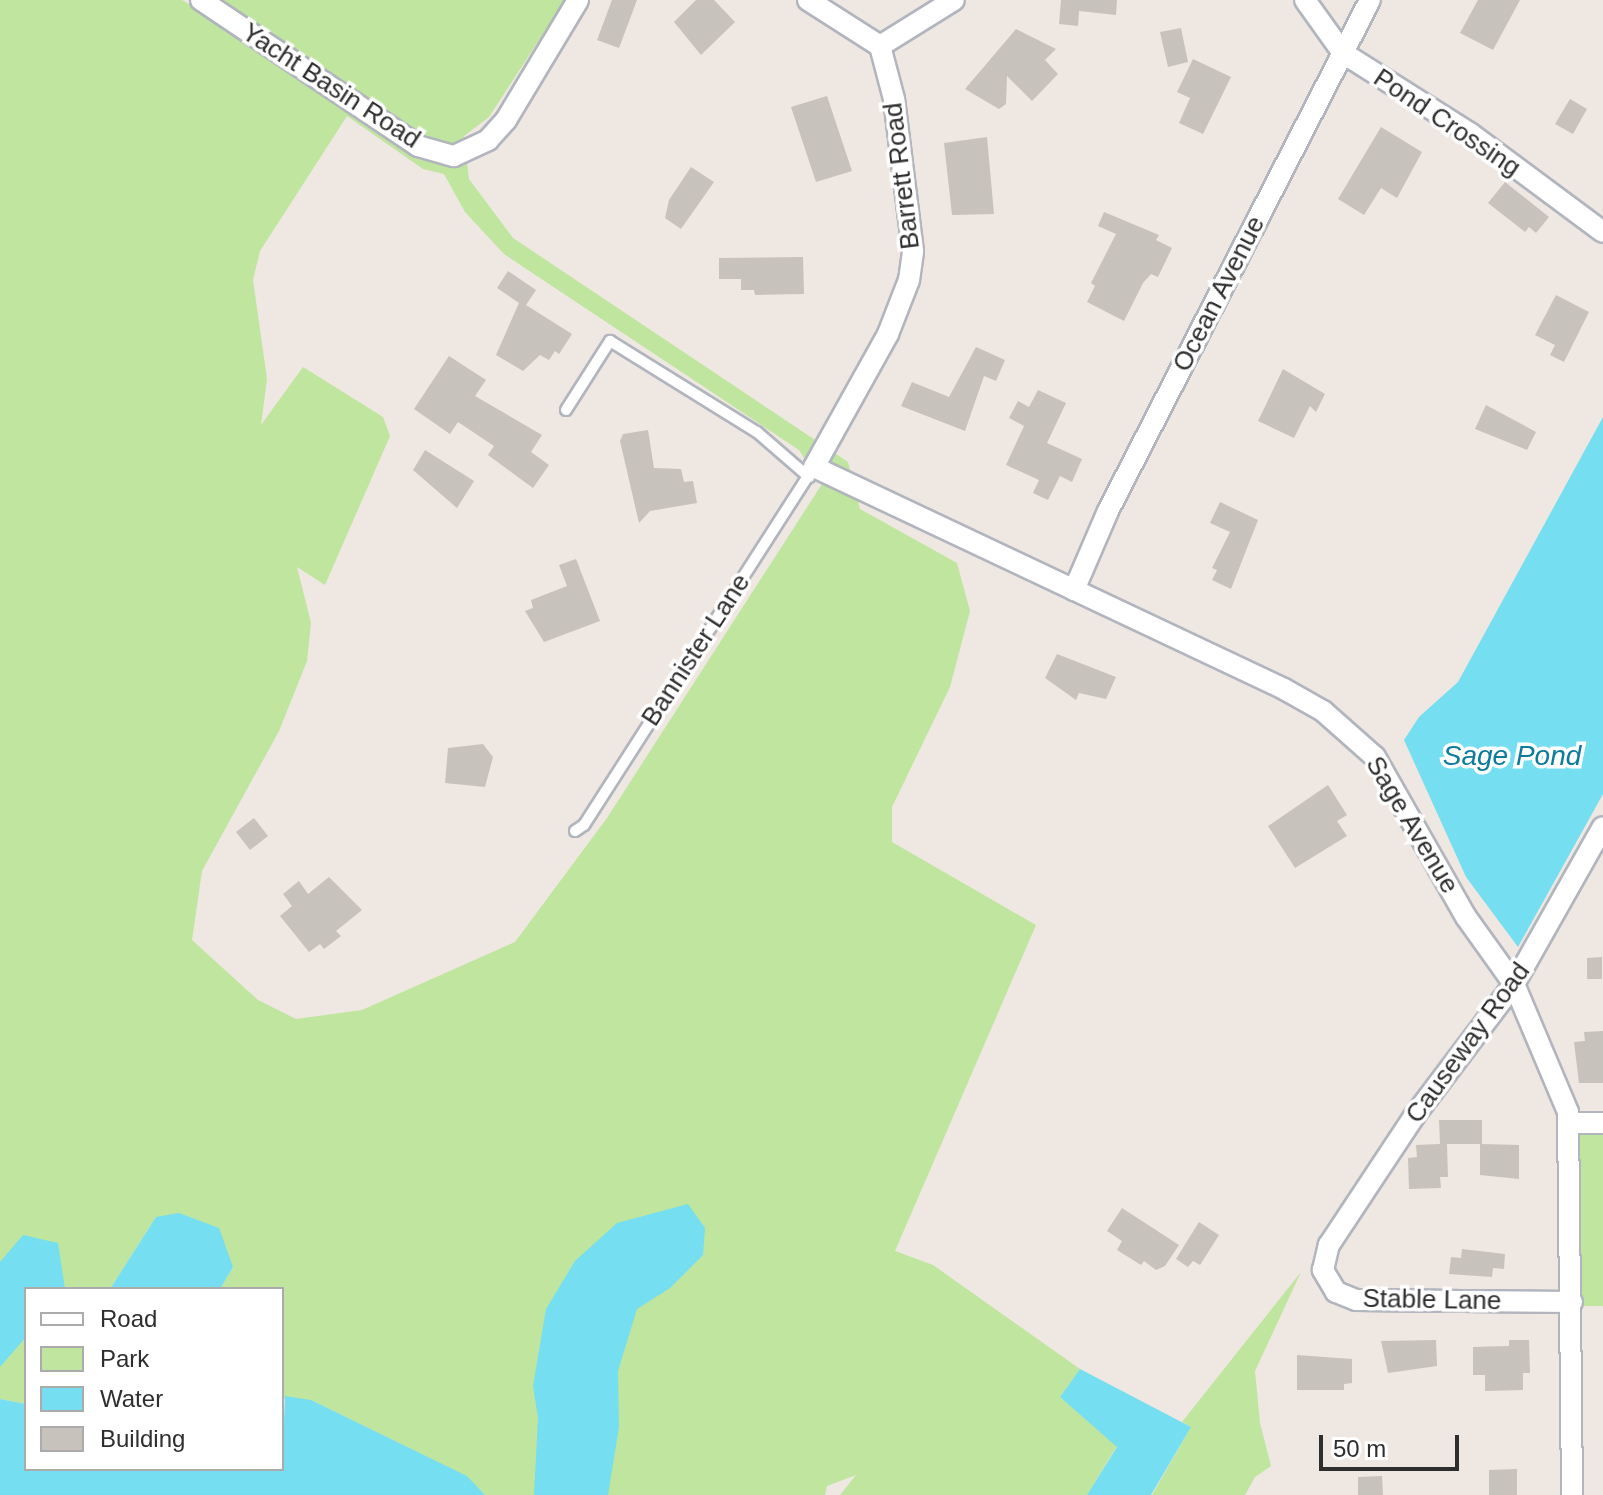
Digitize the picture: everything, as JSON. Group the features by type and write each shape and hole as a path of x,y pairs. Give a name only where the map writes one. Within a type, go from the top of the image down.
{"street":[{"name":"Yacht Basin Road","path":"201,0 418,146 454,156 488,140 506,120 578,0"},
{"path":"808,0 880,46 954,0"},
{"name":"Pond Crossing","path":"1305,0 1343,53 1471,134 1603,232"},
{"name":"Ocean Avenue","path":"1074,590 1108,511 1370,0"},
{"name":"Barrett Road","path":"812,472 857,396 909,280 913,252 908,187 880,46"},
{"name":"Sage Avenue","path":"812,472 1284,689 1351,732 1375,757 1466,917 1514,984 1570,1123 1572,1495"},
{"name":"Causeway Road","path":"1325,1254 1468,1039 1514,984 1603,827"},
{"path":"1570,1123 1603,1123"},
{"name":"Stable Lane","path":"1325,1254 1326,1280 1336,1292 1356,1300 1572,1302"}],"lane":[{"path":"566,410 610,341 757,432 812,472"},
{"name":"Bannister Lane","path":"575,831 584,825 812,472"}],"green space":[{"path":"0,0 182,0 189,4 192,0 565,0 489,117 464,136 469,179 513,238 848,462 860,509 957,563 970,611 950,687 892,807 892,842 1036,925 895,1251 933,1265 1080,1369 1060,1397 1117,1446 1087,1495 840,1495 856,1475 827,1486 825,1495 485,1495 466,1476 311,1400 284,1399 284,1287 221,1287 233,1267 156,1217 111,1287 24,1287 24,1404 0,1399","holes":["347,116 423,169 444,174 465,212 504,254 799,450 822,484 607,818 515,942 362,1010 296,1019 258,1000 192,940 202,871 279,731 307,661 311,623 297,567 325,585 390,436 383,417 303,367 261,425 267,379 253,280 260,251"]},
{"path":"1573,1125 1603,1125 1603,1306 1574,1306"},
{"path":"1301,1272 1255,1371 1260,1423 1271,1466 1255,1477 1245,1495 1152,1495 1191,1427 1182,1422"}],"water":[{"name":"Sage Pond","path":"1603,417 1603,794 1518,947 1466,877 1404,740 1419,717 1458,682"},
{"path":"688,1204 705,1228 703,1255 670,1288 637,1309 618,1371 619,1427 608,1495 534,1495 538,1418 533,1386 546,1309 575,1261 617,1223"},
{"path":"179,1213 219,1228 233,1267 221,1287 111,1287 156,1217"},
{"path":"23,1235 58,1243 65,1287 24,1287 24,1339 0,1367 0,1262"},
{"path":"1080,1369 1191,1427 1151,1495 1087,1495 1117,1447 1060,1397"},
{"path":"285,1396 311,1400 467,1476 485,1495 0,1495 0,1399 24,1404 24,1471 284,1471"}],"building":[{"path":"612,0 637,0 619,48 597,40"},
{"path":"696,0 714,0 735,22 701,55 674,22"},
{"path":"1061,0 1117,0 1116,15 1079,11 1078,26 1059,24"},
{"path":"1478,0 1520,0 1493,50 1460,33"},
{"path":"1181,28 1188,62 1168,67 1160,32"},
{"path":"1016,29 1056,49 1045,60 1058,74 1032,101 1007,76 1006,104 999,109 965,89"},
{"path":"1193,59 1231,77 1203,134 1179,123 1190,98 1177,92"},
{"path":"827,96 852,171 816,182 791,107"},
{"path":"1570,99 1587,109 1573,134 1555,124"},
{"path":"1381,127 1422,152 1397,198 1381,188 1364,215 1338,199"},
{"path":"987,137 994,214 952,215 944,143"},
{"path":"691,167 714,182 681,229 665,218 669,200"},
{"path":"1505,182 1549,217 1536,233 1529,227 1525,232 1488,203"},
{"path":"1104,212 1159,235 1156,240 1172,248 1158,277 1151,274 1143,283 1124,321 1087,302 1095,286 1091,283 1116,234 1098,226"},
{"path":"803,257 804,294 755,295 754,290 741,290 741,279 719,279 719,258"},
{"path":"508,271 536,290 526,305 572,334 559,354 555,351 549,360 540,355 523,371 496,355 519,303 497,288"},
{"path":"1556,295 1589,312 1564,362 1550,355 1555,345 1535,335"},
{"path":"976,347 1005,360 996,381 984,376 965,431 901,406 912,382 949,397"},
{"path":"449,356 486,380 475,396 542,435 531,452 549,465 533,488 488,455 494,446 458,422 450,434 414,409"},
{"path":"1283,369 1325,394 1316,412 1310,406 1294,438 1258,421"},
{"path":"1038,390 1066,403 1047,443 1082,459 1072,482 1060,476 1048,500 1033,493 1039,480 1006,465 1024,426 1009,418 1018,401 1029,407"},
{"path":"1486,405 1536,432 1527,450 1475,429"},
{"path":"648,430 654,468 681,469 684,482 693,481 697,503 650,511 639,523 620,441 623,434"},
{"path":"425,450 474,481 457,508 413,470"},
{"path":"1220,502 1258,520 1231,589 1212,580 1217,570 1212,568 1230,532 1210,523"},
{"path":"576,559 600,621 544,642 525,611 533,608 531,600 567,586 559,565"},
{"path":"1057,654 1116,677 1106,699 1079,693 1076,700 1045,678"},
{"path":"483,744 493,757 485,787 445,783 448,748"},
{"path":"1328,785 1347,815 1337,821 1347,836 1295,868 1268,826"},
{"path":"254,818 268,836 250,850 236,832"},
{"path":"329,877 362,910 336,931 341,936 324,949 320,944 309,952 280,916 292,906 283,894 299,881 308,894"},
{"path":"1602,957 1602,979 1587,979 1587,958"},
{"path":"1603,1031 1603,1083 1579,1083 1574,1042 1585,1041 1584,1032"},
{"path":"1439,1120 1482,1120 1482,1144 1447,1144 1448,1177 1440,1177 1441,1188 1409,1189 1408,1158 1417,1157 1416,1145 1440,1144"},
{"path":"1480,1144 1519,1145 1519,1179 1480,1175"},
{"path":"1122,1208 1179,1245 1165,1266 1156,1270 1144,1261 1141,1265 1117,1250 1122,1241 1107,1231"},
{"path":"1199,1222 1219,1235 1200,1265 1193,1261 1188,1267 1176,1259"},
{"path":"1462,1249 1505,1254 1504,1269 1493,1268 1492,1277 1449,1274 1451,1257 1461,1258"},
{"path":"1436,1340 1437,1366 1388,1373 1381,1341"},
{"path":"1509,1340 1529,1340 1530,1373 1523,1373 1523,1390 1485,1391 1485,1375 1473,1375 1473,1347 1509,1346"},
{"path":"1297,1355 1352,1359 1352,1383 1344,1384 1344,1390 1297,1390"},
{"path":"1517,1469 1517,1495 1489,1495 1489,1470"},
{"path":"1382,1476 1383,1495 1358,1495 1358,1477"}]}
